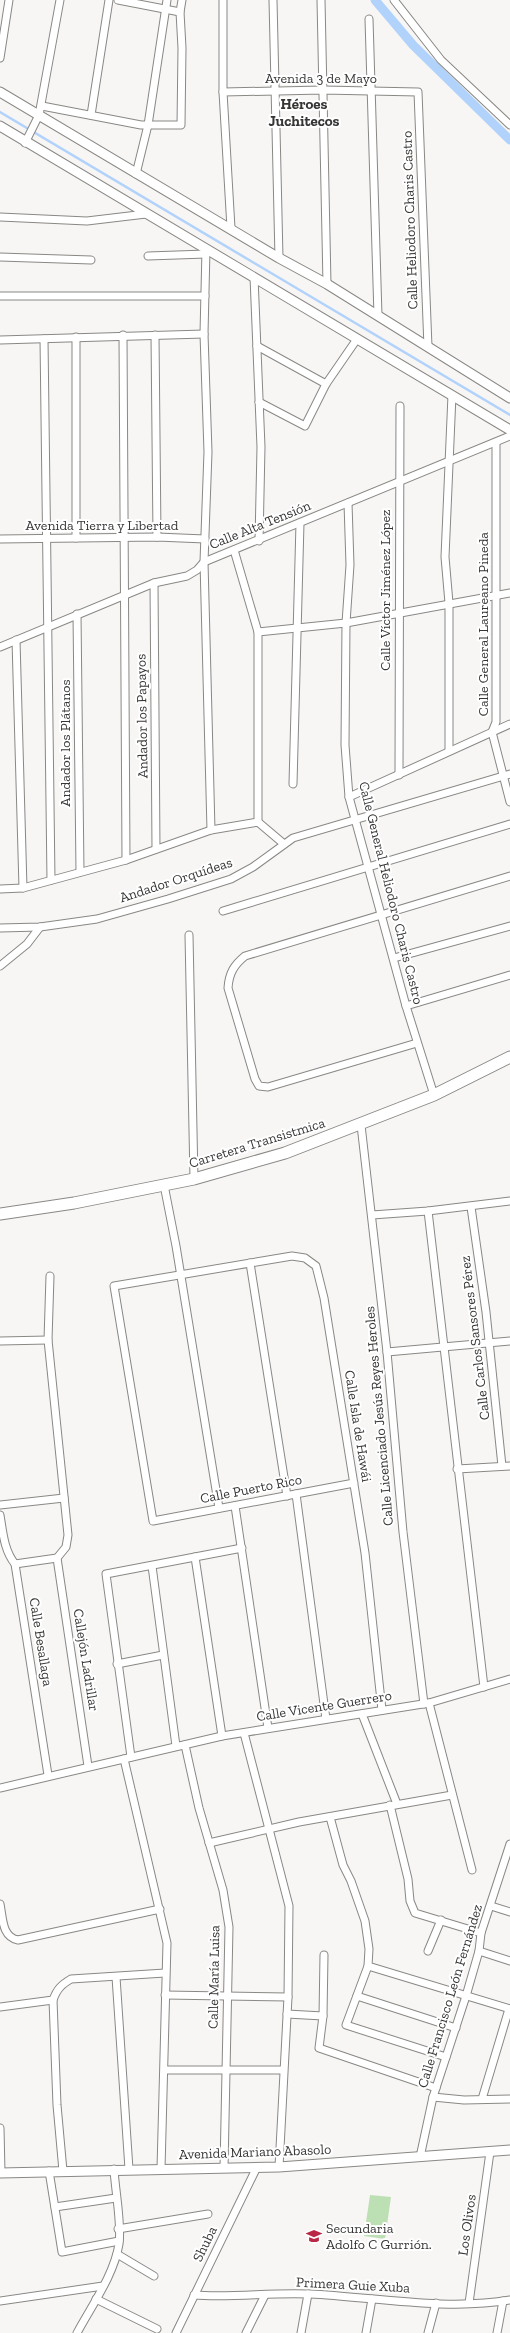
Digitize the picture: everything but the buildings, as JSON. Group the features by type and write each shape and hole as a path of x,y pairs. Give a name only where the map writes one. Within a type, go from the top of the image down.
{"main road":[{"name":"Carretera Transistmica","path":"0,1214 74,1203 194,1179 285,1153 361,1125 434,1095 510,1057"}],"street":[{"path":"0,58 2,29 9,0"},
{"path":"27,139 39,114 60,0"},
{"path":"91,115 109,0"},
{"path":"118,0 180,12"},
{"path":"136,174 148,125 167,0"},
{"path":"39,114 91,115 148,125 181,125 182,48 180,12 182,0"},
{"path":"223,0 223,92 231,228"},
{"path":"273,0 279,258"},
{"path":"321,0 327,284"},
{"path":"394,0 441,60 510,125"},
{"path":"369,19 378,316"},
{"name":"Avenida 3 de Mayo","path":"223,92 323,90 418,92"},
{"path":"0,92 39,114 136,174 231,228 279,258 327,284 510,398"},
{"name":"Calle Heliodoro Charis Castro","path":"418,92 428,347"},
{"path":"0,126 27,139 206,252 254,277 510,430"},
{"path":"0,217 87,221 146,214"},
{"path":"148,256 206,252"},
{"path":"206,252 204,334 208,452 204,562 211,830"},
{"path":"0,257 91,260"},
{"path":"254,277 259,402 259,541"},
{"path":"0,296 205,296"},
{"path":"0,340 204,334"},
{"path":"155,335 157,537"},
{"path":"123,336 123,596 126,860"},
{"path":"76,337 76,538"},
{"path":"44,339 51,880"},
{"path":"259,402 305,426 326,384 357,339"},
{"path":"256,346 326,384"},
{"path":"448,751 448,603 445,557 452,395"},
{"name":"Calle Víctor Jiménez López","path":"399,775 400,406"},
{"name":"Calle Alta Tensión","path":"0,647 154,583 187,576 197,570 204,562 259,541 510,436"},
{"name":"Calle General Laureano Pineda","path":"496,443 498,595 496,722 492,732 507,775 510,802"},
{"name":"Calle General Heliodoro Charis Castro","path":"348,503 350,565 346,623 345,745 349,797 406,1006 434,1095"},
{"path":"293,784 300,523"},
{"name":"Avenida Tierra y Libertad","path":"0,539 157,537 205,539"},
{"path":"234,550 258,632 258,822 284,844"},
{"name":"Andador los Papayos","path":"154,583 156,849"},
{"path":"258,632 346,623 448,603 510,593"},
{"name":"Andador los Plátanos","path":"77,614 80,872"},
{"path":"16,640 23,888"},
{"path":"349,797 510,724"},
{"name":"Andador Orquídeas","path":"0,928 40,927 97,919 231,879 253,867 293,838 507,775"},
{"path":"0,889 23,888 126,860 211,830 258,822"},
{"path":"223,911 276,893 369,867 510,824"},
{"path":"417,1043 268,1087 259,1086 255,1079 228,988 228,975 236,964 245,956 510,876"},
{"path":"394,958 510,926"},
{"path":"0,966 27,944 40,927"},
{"path":"190,934 194,1179"},
{"path":"406,1006 510,975"},
{"name":"Calle Licenciado Jesús Reyes Heroles","path":"361,1125 387,1352 403,1532 427,1704 472,1870"},
{"path":"164,1185 181,1274 219,1508"},
{"path":"372,1215 471,1207 510,1201"},
{"name":"Calle Carlos Sansores Pérez","path":"471,1207 486,1312 502,1466"},
{"path":"428,1211 457,1469 484,1687"},
{"name":"Calle Isla de Hawái","path":"250,1263 292,1256 305,1258 316,1266 324,1298 365,1552 382,1710"},
{"path":"181,1274 250,1263 287,1496"},
{"name":"Calle Puerto Rico","path":"181,1274 114,1286 153,1521 354,1483"},
{"path":"15,1564 58,1558 66,1547 68,1535 48,1340 50,1276"},
{"path":"0,1341 48,1340"},
{"path":"387,1352 510,1341"},
{"path":"457,1469 510,1466"},
{"path":"296,1494 326,1719"},
{"path":"0,1505 64,1498"},
{"path":"235,1506 268,1728"},
{"name":"Calle Besallaga","path":"0,1515 7,1550 15,1564 48,1776"},
{"path":"161,2169 165,2070 165,1973 167,1943 128,1758 106,1574 242,1548"},
{"path":"195,1557 222,1736"},
{"name":"Callejón Ladrillar","path":"58,1558 88,1766"},
{"path":"152,1566 176,1746"},
{"path":"117,1664 163,1655"},
{"name":"Calle Vicente Guerrero","path":"128,1758 222,1736 427,1704 510,1679"},
{"path":"362,1714 394,1804 408,1879 410,1901 415,1913 480,1932"},
{"path":"244,1733 288,1906 288,1997 279,2166"},
{"name":"Calle María Luisa","path":"185,1745 209,1842 223,1890 229,1927 224,2168"},
{"path":"0,1788 88,1766 128,1758"},
{"path":"209,1842 394,1804 452,1795"},
{"path":"330,1817 343,1865 351,1881 365,1921 369,1949 368,1966 346,2024 446,2057"},
{"name":"Calle Francisco León Fernández","path":"420,2157 433,2097 456,2028 479,1951 480,1932 508,1863 510,1844"},
{"path":"0,1904 6,1934 10,1938 18,1940 160,1909"},
{"path":"491,1906 510,1912"},
{"path":"428,1952 441,1920"},
{"path":"479,1951 510,1961"},
{"path":"324,1956 323,2016 319,2048 436,2088"},
{"path":"368,1966 509,2009 482,2099"},
{"path":"63,2171 53,2000 61,1984 71,1980 165,1973"},
{"path":"116,1977 128,2169"},
{"path":"165,1995 288,1997"},
{"path":"357,1996 456,2028"},
{"path":"0,2007 53,2000"},
{"path":"287,2014 323,2016"},
{"path":"165,2070 283,2070"},
{"path":"433,2097 510,2099"},
{"path":"0,2128 1,2173"},
{"name":"Avenida Mariano Abasolo","path":"1,2173 114,2169 257,2167 510,2150"},
{"name":"Los Olivos","path":"470,2303 490,2152"},
{"name":"Shuba","path":"176,2333 257,2167"},
{"path":"76,2333 103,2286 117,2254 119,2242 114,2169"},
{"path":"49,2171 62,2252 119,2242"},
{"path":"55,2207 116,2198"},
{"path":"118,2229 208,2214"},
{"path":"117,2254 154,2276"},
{"path":"0,2301 103,2286"},
{"path":"301,2333 308,2294"},
{"name":"Primera Guie Xuba","path":"194,2295 220,2297 308,2294 436,2303 507,2301"},
{"path":"246,2333 265,2295"},
{"path":"96,2299 157,2330"},
{"path":"366,2333 372,2299"},
{"path":"497,2333 507,2301"},
{"path":"428,2333 436,2303"}],"green space":[{"path":"370,2195 391,2197 385,2239 364,2236"}],"waterway":[{"path":"375,0 413,45 510,140"},
{"path":"0,112 510,415"}],"place":[{"name":"Secundaria Adolfo C Gurrión.","path":"314,2236"}],"district":[{"name":"Héroes Juchitecos","path":"304,112"}]}
